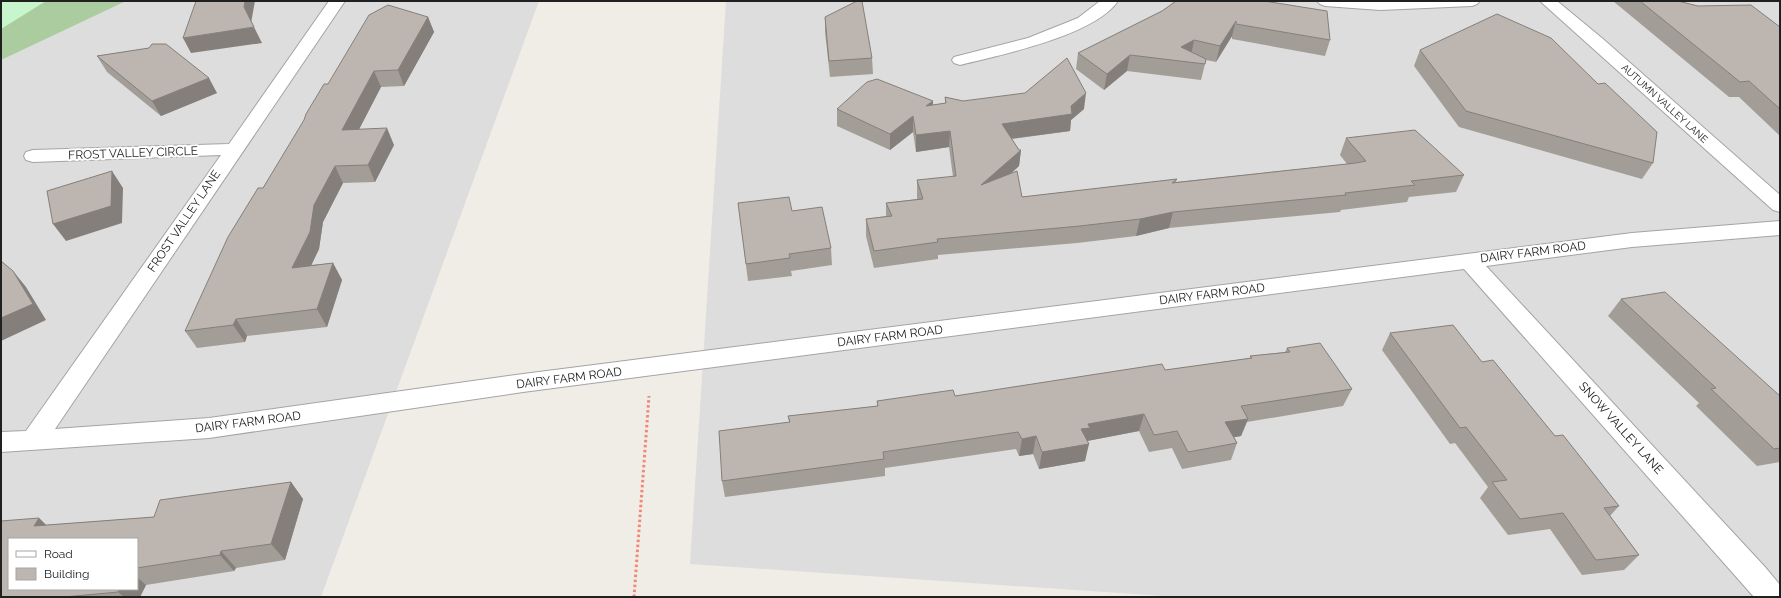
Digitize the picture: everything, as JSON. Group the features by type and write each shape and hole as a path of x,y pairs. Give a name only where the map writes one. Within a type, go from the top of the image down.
{"street":[{"name":"FROST VALLEY LANE","path":"32,442 337,1"},
{"path":"960,60 1034,41 1084,21 1110,1"},
{"path":"1325,1 1345,4 1409,6 1472,1"},
{"name":"AUTUMN VALLEY LANE","path":"1548,1 1597,42 1780,206"},
{"name":"FROST VALLEY CIRCLE","path":"33,156 234,149"},
{"name":"DAIRY FARM ROAD","path":"1,442 32,442 209,428 651,367 1632,240 1780,228"},
{"name":"SNOW VALLEY LANE","path":"1469,261 1744,564 1772,597"}],"path":[{"path":"634,597 651,367"}],"shaded area":[{"path":"47,1 539,1 321,597 1,597 1,29"},
{"path":"726,1 1780,1 1780,597 1179,597 690,564"}],"green space":[{"path":"1,1 126,1 1,60"},
{"path":"1,1 46,1 1,29"}],"building":[{"path":"196,1 245,1 244,7 254,27 183,38"},
{"path":"857,1 862,1 872,58 829,61 825,17"},
{"path":"1176,1 1264,1 1327,11 1330,40 1236,24 1236,21 1220,46 1194,40 1181,47 1206,59 1205,64 1130,55 1107,74 1078,53 1162,11"},
{"path":"1640,1 1678,1 1698,6 1751,5 1780,27 1780,109 1749,81 1740,82"},
{"path":"388,5 428,17 398,70 374,71 342,130 387,128 368,165 335,166 314,205 310,232 292,268 333,263 317,309 236,319 233,325 185,331 228,237 258,188 263,188 324,84 328,84 369,15"},
{"path":"1497,14 1551,38 1598,84 1605,83 1657,132 1653,163 1466,111 1420,50"},
{"path":"152,44 166,44 209,78 152,101 97,56 149,48"},
{"path":"1067,58 1086,93 1071,106 1072,114 1002,124 1019,150 1021,150 981,185 1017,171 1022,197 1177,179 1172,183 1356,163 1366,161 1346,138 1415,130 1464,175 1411,181 1415,185 1345,193 1346,195 1173,212 1140,219 1080,226 937,239 938,242 874,251 866,219 892,216 886,203 923,199 917,180 956,176 950,131 916,135 913,116 890,134 837,109 867,82 877,79 933,101 926,106 946,103 945,97 963,101 1025,93"},
{"path":"112,171 111,206 53,224 47,191"},
{"path":"789,197 792,211 822,207 831,248 789,254 790,258 746,264 738,203"},
{"path":"1,261 13,271 33,304 1,318"},
{"path":"1665,292 1780,396 1780,448 1774,449 1711,389 1716,388 1621,299"},
{"path":"1453,325 1482,362 1493,360 1555,436 1563,435 1619,506 1604,508 1639,555 1596,560 1563,513 1520,519 1492,482 1507,480 1466,427 1460,428 1390,333"},
{"path":"1320,343 1352,389 1241,406 1248,419 1225,422 1237,443 1188,452 1177,431 1154,435 1144,414 1088,424 1090,428 1081,429 1089,444 1042,452 1036,436 1022,439 1018,432 883,452 884,459 722,481 719,431 790,422 788,416 878,406 877,401 953,390 955,396 1162,364 1165,370 1252,358 1250,356 1290,352 1287,348"},
{"path":"291,482 271,544 221,551 220,555 138,568 138,538 8,538 8,590 119,590 118,592 64,597 1,597 1,521 39,518 34,526 154,517 160,500"}]}
